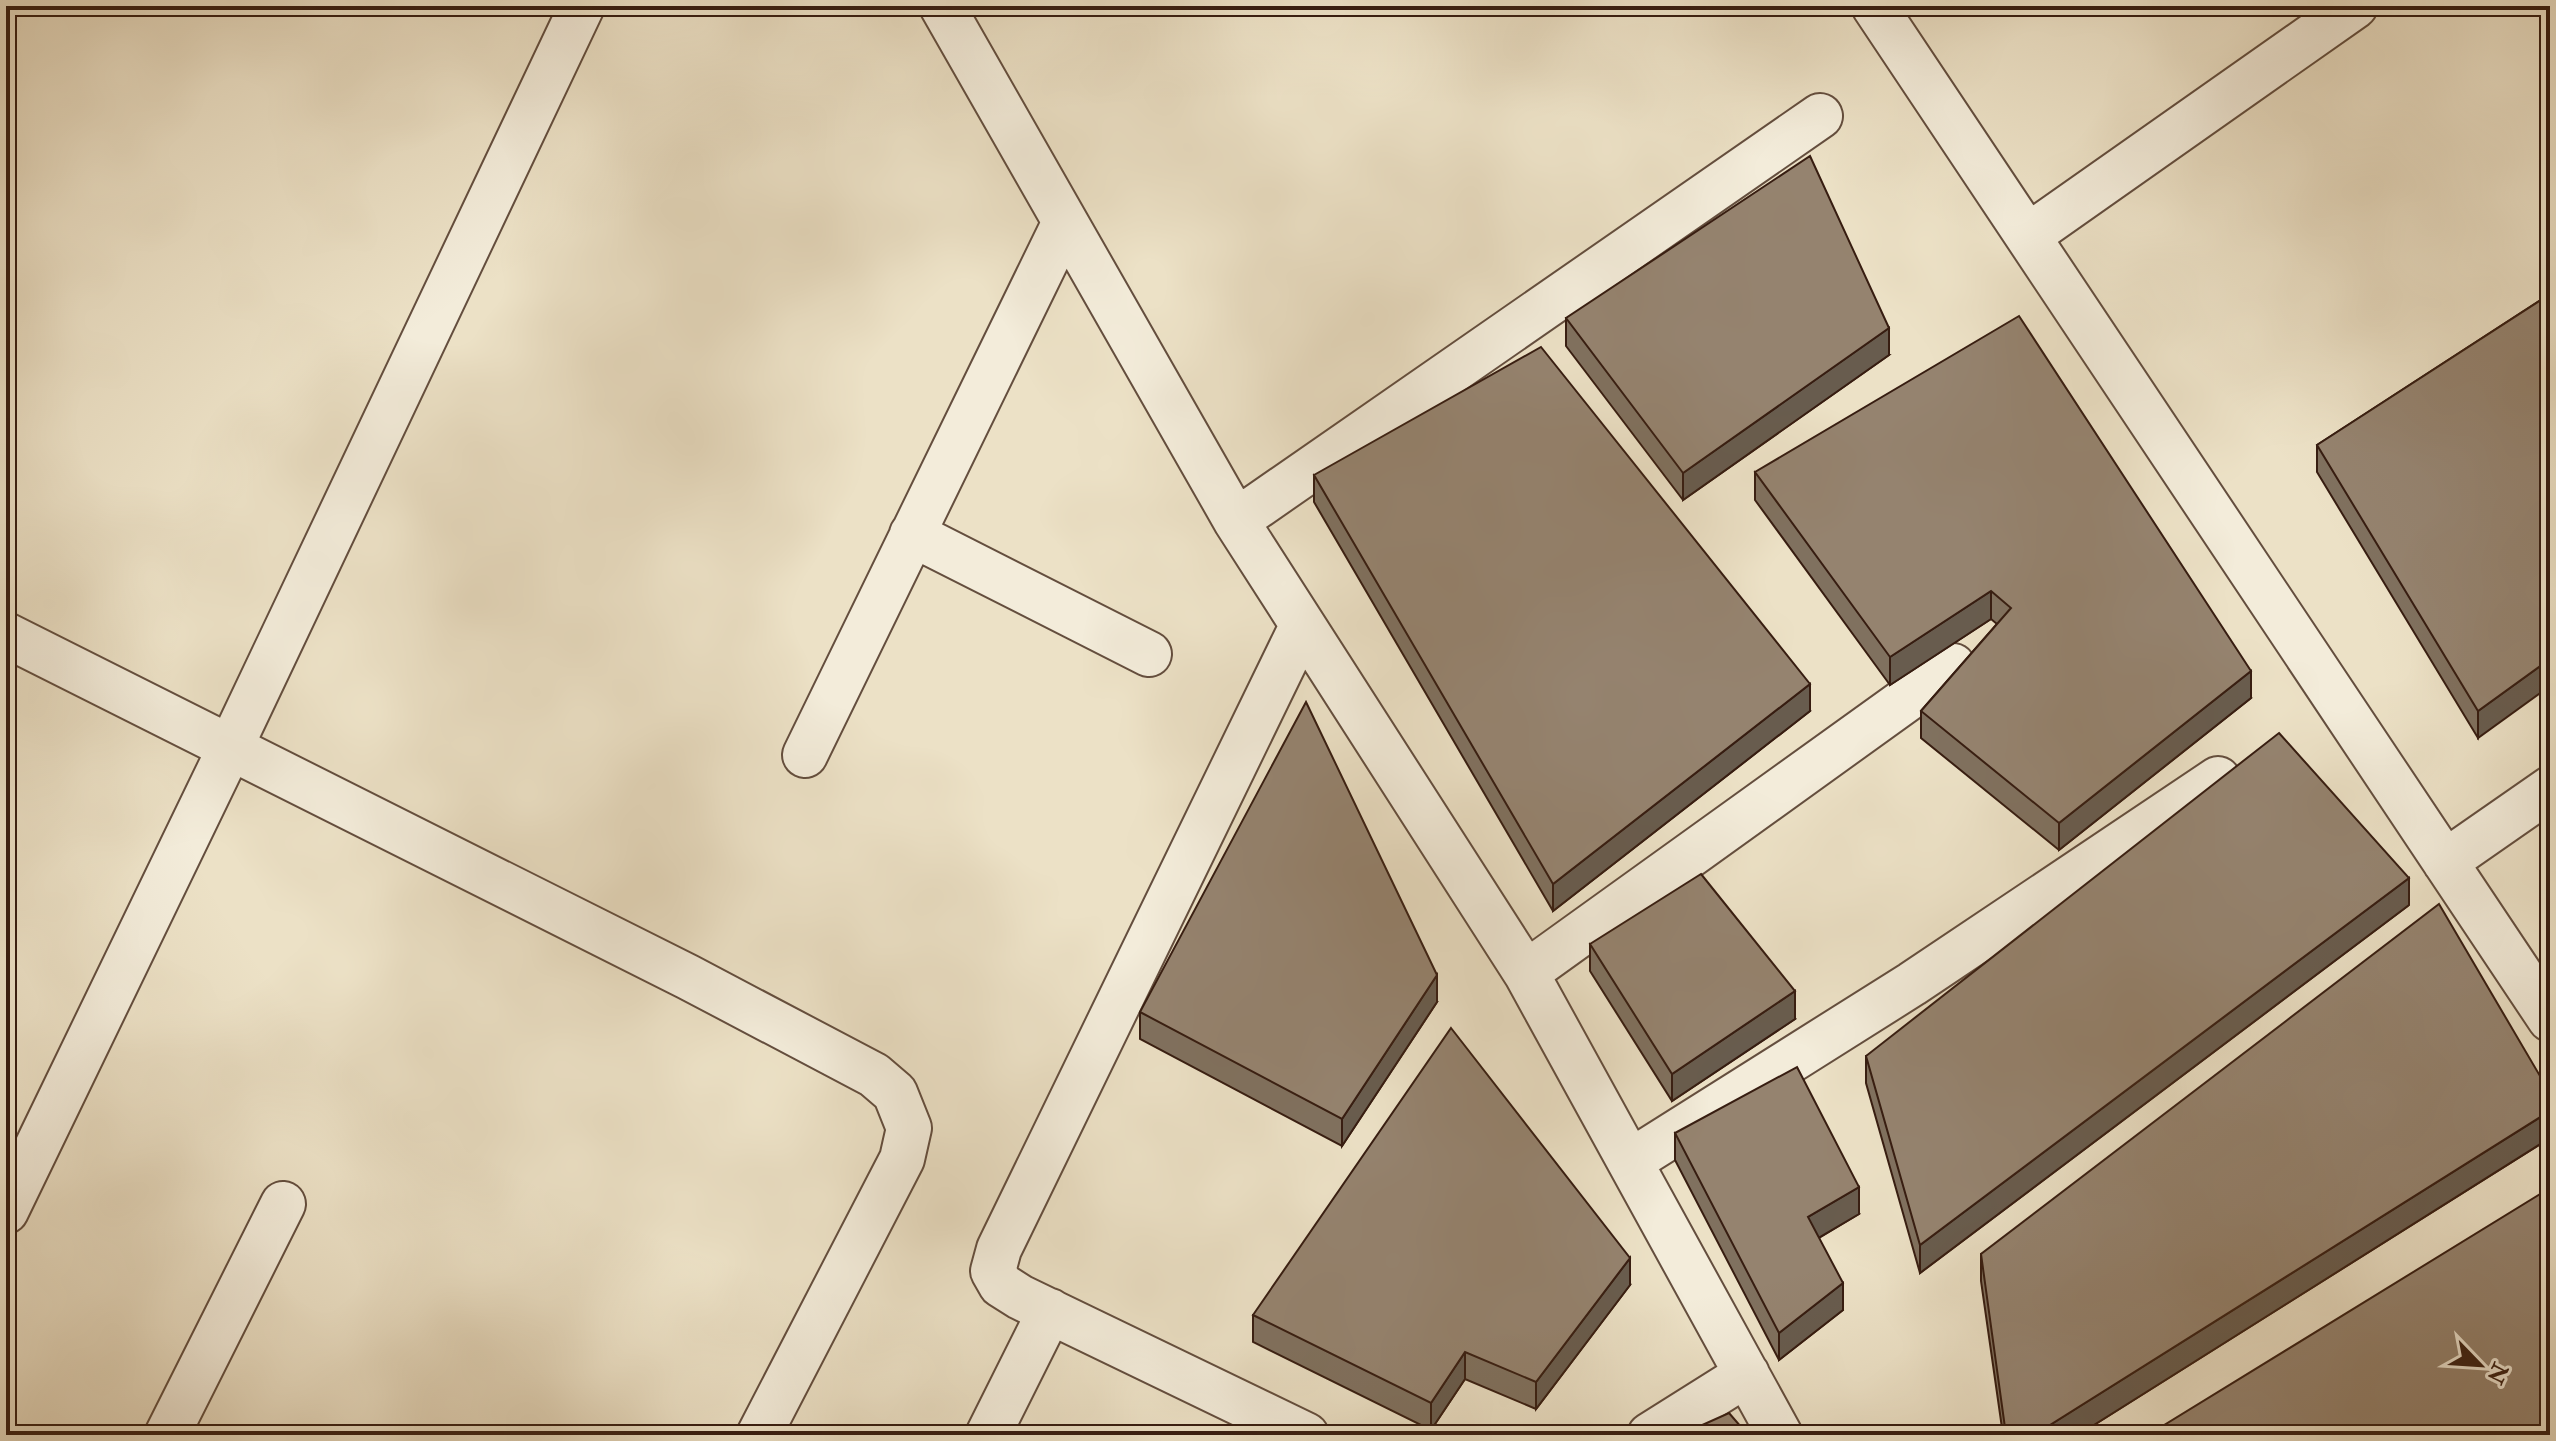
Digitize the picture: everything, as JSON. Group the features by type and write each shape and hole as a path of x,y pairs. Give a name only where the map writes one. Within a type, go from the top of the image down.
{"street":[{"path":"6,1211 230,748 582,6"},
{"path":"942,6 1236,521 1526,973 1780,1435"},
{"path":"1874,6 2550,1019"},
{"path":"2028,236 2355,6"},
{"path":"1236,521 1820,116"},
{"path":"805,755 1064,224"},
{"path":"912,534 1149,654"},
{"path":"1302,626 999,1249 993,1271 1001,1285 1050,1311 1306,1435"},
{"path":"6,635 688,977 874,1075 895,1093 909,1128 902,1159 759,1435"},
{"path":"1526,973 1953,666"},
{"path":"1631,1161 1912,984 2218,779"},
{"path":"2445,862 2550,789"},
{"path":"167,1435 283,1204"},
{"path":"988,1435 1050,1311"},
{"path":"1650,1435 1747,1374"}],"building":[{"path":"1810,156 1889,328 1683,473 1566,318"},
{"path":"2550,294 2550,659 2478,711 2317,445"},
{"path":"2019,316 2251,671 2059,823 1921,711 2011,608 1991,591 1890,657 1755,472"},
{"path":"1541,347 1810,684 1553,884 1314,475"},
{"path":"1306,702 1437,975 1342,1119 1140,1012"},
{"path":"2279,733 2409,878 1920,1245 1866,1056"},
{"path":"1701,874 1795,991 1672,1074 1590,944"},
{"path":"2439,904 2550,1093 2550,1111 2034,1435 2006,1435 1981,1254"},
{"path":"1451,1028 1630,1258 1536,1382 1465,1352 1431,1403 1253,1315"},
{"path":"1797,1067 1859,1187 1808,1217 1843,1283 1779,1333 1675,1133"},
{"path":"2550,1188 2550,1435 2148,1435"},
{"path":"1729,1413 1748,1435 1680,1435"}]}
